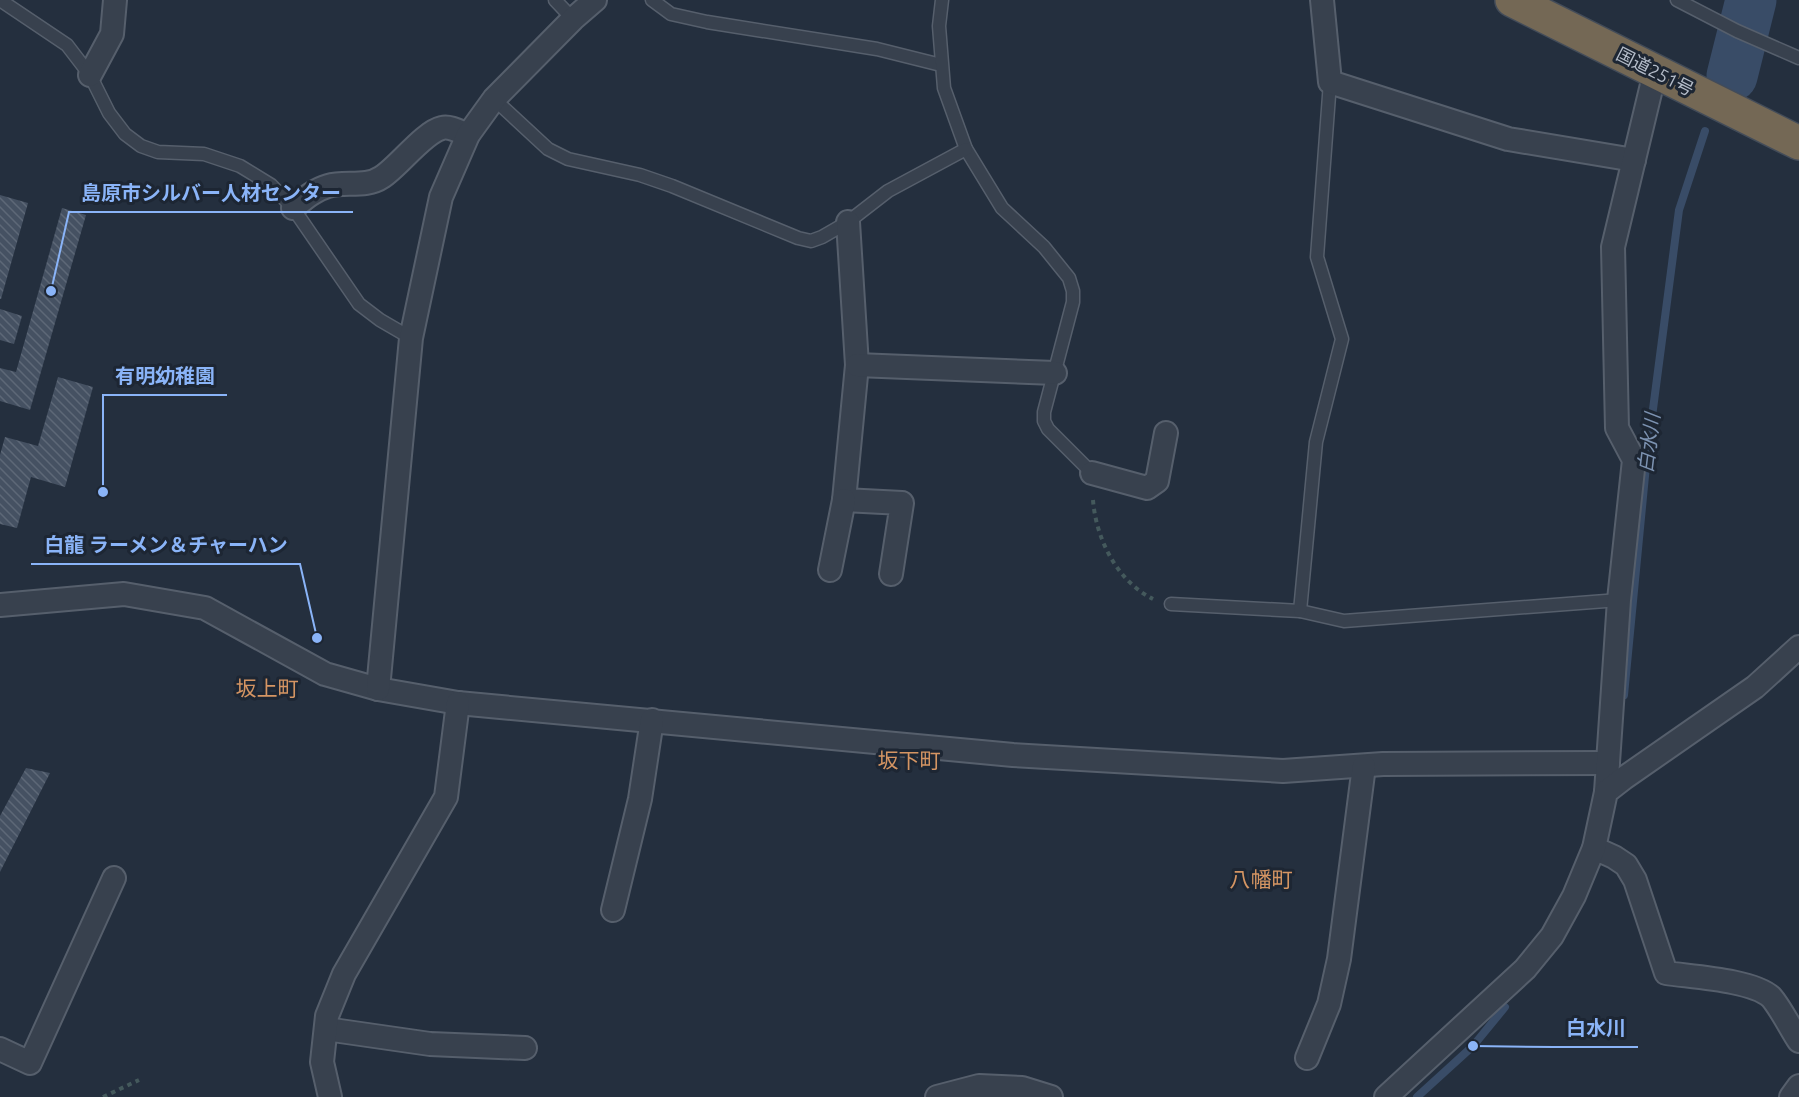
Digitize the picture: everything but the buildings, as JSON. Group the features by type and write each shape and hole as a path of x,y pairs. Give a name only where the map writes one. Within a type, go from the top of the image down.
{"highway":[{"name":"国道251号","path":"1512,0 1799,143"}],"street":[{"path":"90,75 112,34 116,0"},
{"path":"378,689 411,338 441,197 468,135 494,99 573,19 595,0"},
{"path":"1322,0 1330,82 1508,139 1634,160"},
{"path":"1386,1097 1525,969 1552,936 1574,896 1594,848 1612,781 1619,600 1634,460 1617,428 1613,247 1655,72"},
{"path":"293,208 311,194 329,186 367,183 380,179 432,132 443,127 468,135"},
{"path":"830,570 844,500 857,365 848,222"},
{"path":"857,365 1055,373"},
{"path":"1092,473 1147,488 1157,481 1166,433"},
{"path":"844,500 902,504 891,574"},
{"path":"0,605 124,594 205,608 325,674 378,689 458,703 1013,754 1283,771 1383,764 1612,781 1755,687 1799,646"},
{"path":"330,1097 322,1062 327,1016 344,974 446,797 458,703"},
{"path":"613,910 640,799 652,720"},
{"path":"1307,1058 1329,1004 1339,959 1364,766"},
{"path":"1594,848 1626,865 1635,880 1666,974 1745,985 1759,990 1771,998 1799,1041"},
{"path":"0,1049 30,1063 114,878"},
{"path":"326,1029 430,1044 525,1048"},
{"path":"937,1097 979,1086 1022,1088 1051,1097"},
{"path":"1791,1097 1799,1086"}],"lane":[{"path":"0,0 67,45 90,75 109,112 125,134 141,146 158,152 204,154 240,166 271,185 293,208 359,304 380,320 411,338"},
{"path":"555,0 573,19"},
{"path":"652,0 671,14 707,22 877,49 941,65"},
{"path":"942,0 939,26 944,88 966,149 1002,208 1044,247 1069,278 1073,291 1073,302 1044,412 1044,421 1048,429 1092,473"},
{"path":"1677,0 1737,31 1799,58"},
{"path":"1300,611 1316,442 1342,339 1317,257 1330,82"},
{"path":"494,99 548,149 568,159 651,179 798,238 811,241 848,222 888,191 966,149"},
{"path":"1171,604 1300,611 1344,621 1619,600"}],"path":[{"path":"1092,473 1094,511 1100,538 1114,565 1136,588 1151,598 1171,604"},
{"path":"103,1097 139,1080"}],"waterway":[{"name":"白水川","path":"1732,76 1751,0"},
{"name":"白水川","path":"1624,695 1647,455 1679,210 1705,131"},
{"name":"白水川","path":"1417,1097 1473,1046 1505,1007"}],"place":[{"name":"島原市シルバー人材センター","path":"51,291"},
{"name":"有明幼稚園","path":"103,492"},
{"name":"白龍 ラーメン＆チャーハン","path":"317,638"},
{"name":"白水川","path":"1473,1046"}],"district":[{"name":"坂上町","path":"267,689"},
{"name":"坂下町","path":"909,761"},
{"name":"八幡町","path":"1261,880"}]}
